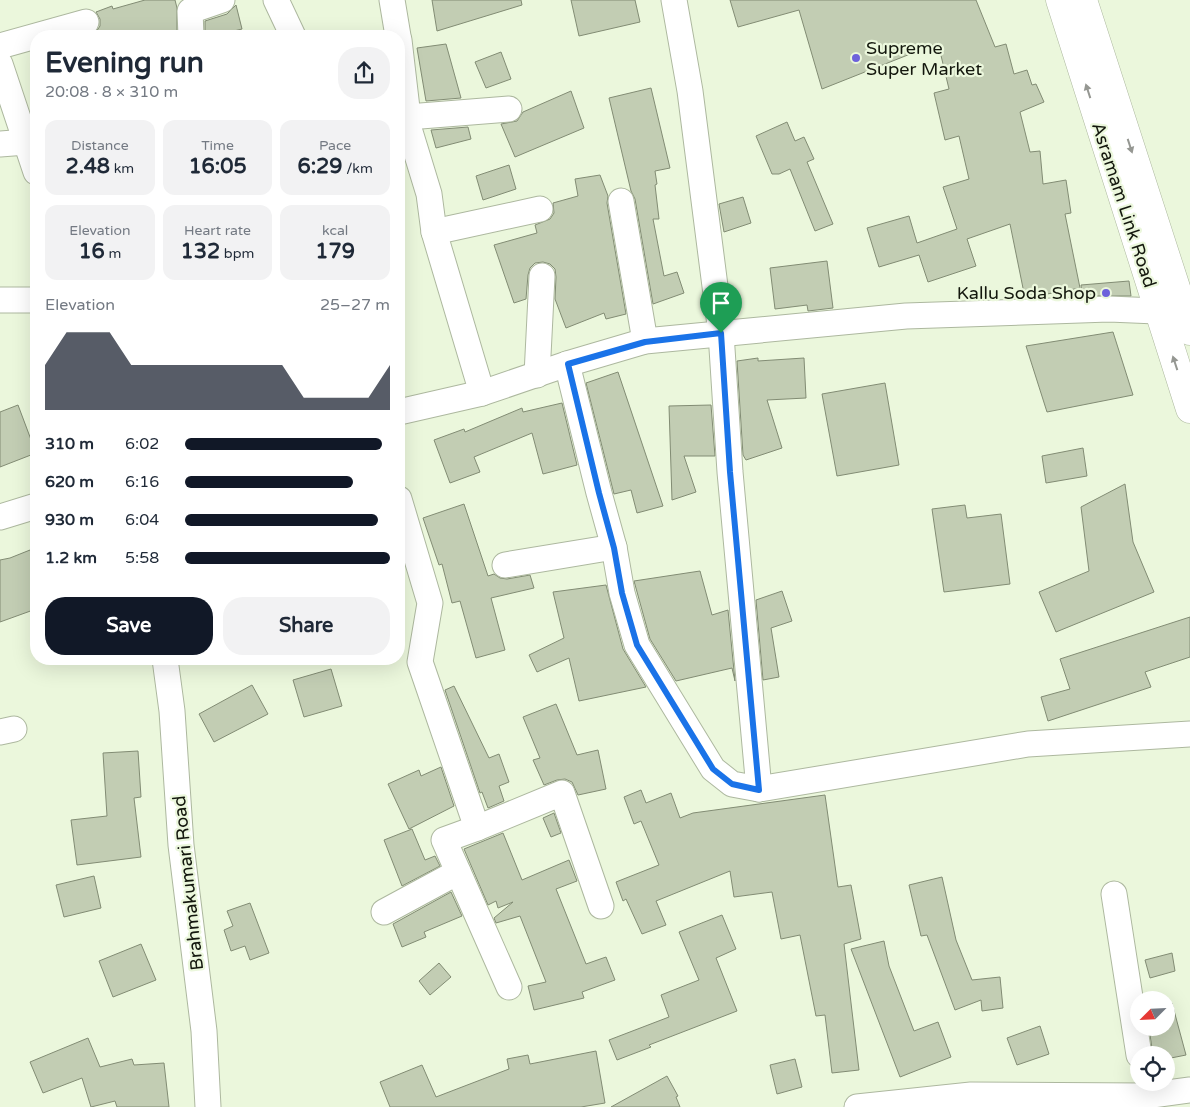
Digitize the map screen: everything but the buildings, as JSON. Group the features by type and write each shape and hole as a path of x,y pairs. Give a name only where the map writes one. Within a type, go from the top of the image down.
{"main road":[{"name":"Asramam Link Road","path":"1060,0 1178,319"},
{"name":"Asramam Link Road","path":"1083,0 1178,319 1190,409"}],"street":[{"path":"191,30 190,11 222,0"},
{"path":"276,0 290,30"},
{"path":"392,0 397,30"},
{"path":"674,0 690,91 721,333 730,472 759,790"},
{"path":"57,30 86,22"},
{"path":"0,46 30,38"},
{"path":"0,64 30,154"},
{"path":"482,393 434,232 429,194 405,121 509,109"},
{"path":"0,144 26,142"},
{"path":"621,201 645,342"},
{"path":"434,232 540,209"},
{"path":"538,375 542,276"},
{"path":"0,300 30,300"},
{"path":"405,411 482,393 568,364 645,342 906,316 1109,309 1178,319"},
{"path":"568,364 614,548 622,593 637,645 713,769 732,784 759,790 1028,744 1190,734"},
{"path":"0,517 30,508"},
{"path":"405,543 430,602 420,662 477,828"},
{"path":"505,565 614,548"},
{"name":"Brahmakumari Road","path":"166,665 172,711 181,845 204,1031 208,1107"},
{"path":"509,987 444,840 562,793 600,906"},
{"path":"384,912 458,872"},
{"path":"1114,894 1138,1046"},
{"path":"861,1107 971,1095 1130,1089"},
{"path":"1175,1090 1190,1090"}],"place":[{"name":"Supreme Super Market","path":"856,58"},
{"name":"Kallu Soda Shop","path":"1106,293"}],"route":[{"path":"721,333 730,472 743,598 759,790 732,784 713,769 637,645 622,593 614,548 568,364 645,342 721,333"}]}
